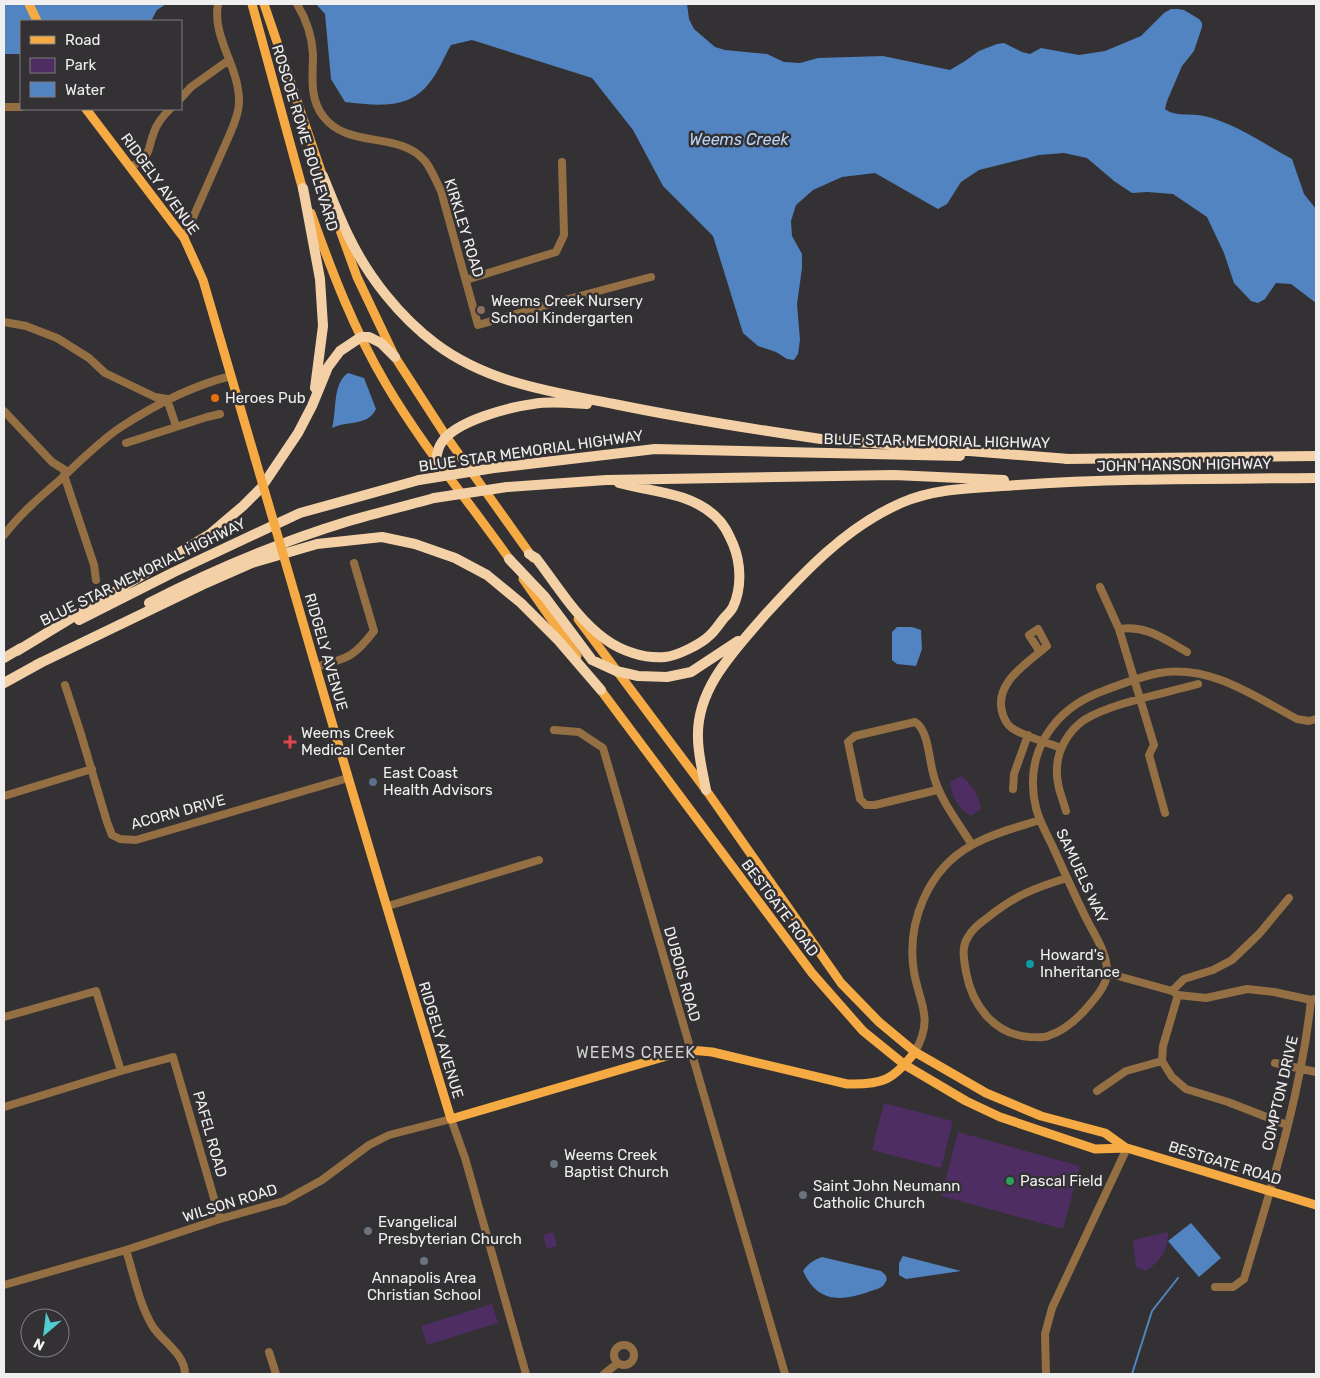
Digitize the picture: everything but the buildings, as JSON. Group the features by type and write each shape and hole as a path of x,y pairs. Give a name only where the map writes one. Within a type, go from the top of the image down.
{"highway":[{"path":"323,176 349,237 370,272 397,309 415,328 438,346 482,372 534,388 650,411 823,439 1069,459"},
{"path":"302,188 320,280 323,326 312,406"},
{"path":"17,651 210,534 243,506 261,488 298,433 312,406 328,367 340,351 360,337 369,337 380,343 395,358"},
{"path":"436,460 441,442 446,436 465,424 492,413 534,403 555,402 650,411"},
{"name":"BLUE STAR MEMORIAL HIGHWAY","path":"4,658 174,572 300,513 419,480 494,468 655,449 1069,459"},
{"name":"JOHN HANSON HIGHWAY","path":"1069,459 1316,456"},
{"name":"BLUE STAR MEMORIAL HIGHWAY","path":"4,683 190,582 235,563 348,521 434,498 507,487 606,480 894,476 1052,482"},
{"name":"JOHN HANSON HIGHWAY","path":"1052,482 1316,478"},
{"path":"529,554 536,558 586,621 604,638 619,647 642,656 666,657 688,649 708,637 733,608 739,590 737,553 727,529 714,515 696,502 666,492 606,480"},
{"path":"706,790 698,738 700,711 714,678 747,635 775,604 836,543 867,520 902,502 942,490 1052,482"},
{"path":"36,665 202,585 252,564 317,544 382,537 415,544 455,558 487,575 521,602 558,640 601,690"},
{"path":"509,558 545,597 592,660 616,671 638,676 667,677 691,672 747,635"}],"main road":[{"path":"29,4 37,20"},
{"name":"ROSCOE ROWE BOULEVARD","path":"252,4 302,188 339,288 360,337 386,384 436,460 509,558"},
{"name":"ROSCOE ROWE BOULEVARD","path":"264,4 357,277 395,358 446,436 529,554"},
{"name":"RIDGELY AVENUE","path":"87,110 184,238 203,280 348,778 451,1119"},
{"name":"BESTGATE ROAD","path":"529,554 706,790 841,983 879,1022 915,1052 986,1093 1041,1116 1105,1133 1126,1148 1316,1205"},
{"name":"BESTGATE ROAD","path":"509,558 601,690 812,973 863,1031 905,1065 966,1101 1000,1117 1095,1149 1126,1148"},
{"path":"451,1119 631,1065 690,1050 712,1052 847,1084 869,1085 889,1079 905,1065 915,1052"}],"street":[{"path":"184,238 234,124 240,101 236,76 221,37 216,17 218,4"},
{"name":"KIRKLEY ROAD","path":"297,4 303,15 312,42 314,94 319,111 334,128 343,133 402,146 424,160 433,174 441,191 478,325 561,300 651,277"},
{"path":"182,97 191,87 229,60"},
{"path":"4,107 20,107"},
{"path":"131,167 149,153 154,130 169,110"},
{"path":"466,280 556,252 564,235 562,162"},
{"path":"4,322 26,326 57,338 89,358 105,373 155,397 167,399"},
{"path":"4,535 19,518 66,474 120,428 167,399 203,383 231,376"},
{"path":"167,399 176,426"},
{"path":"4,411 52,462 66,474 94,565 96,580"},
{"path":"126,443 176,426 220,414"},
{"path":"316,667 348,658 361,648 374,631 354,562"},
{"path":"1100,587 1119,629 1154,745 1149,755 1165,813"},
{"path":"1119,629 1132,627 1147,630 1187,652"},
{"path":"1040,652 1006,683 1000,697 1000,706 1005,720 1013,729 1061,748"},
{"name":"SAMUELS WAY","path":"1107,973 1104,957 1036,808 1032,781 1039,747 1060,716 1073,705 1096,694 1134,681 1158,674 1190,672 1208,675 1227,682 1297,718 1309,721 1316,719"},
{"path":"1066,811 1058,783 1057,768 1061,748 1070,733 1083,721 1116,707 1198,684"},
{"path":"4,796 92,769 65,685"},
{"path":"938,790 875,805 866,805 860,799 848,742 855,736 915,722 920,725 938,790 972,845"},
{"name":"DUBOIS ROAD","path":"554,730 579,732 603,748 786,1374"},
{"path":"1012,789 1014,774 1028,735"},
{"name":"ACORN DRIVE","path":"92,769 112,835 128,840 136,840 348,778"},
{"path":"915,1052 924,1034 926,1017 914,970 914,931 924,898 938,875 959,854 972,845 1040,820"},
{"path":"388,906 539,860"},
{"path":"1067,878 1022,894 1002,906 974,928 968,936 963,955 969,986 976,1002 991,1020 1005,1030 1022,1036 1046,1037 1072,1024 1091,1004 1104,984 1107,973 1175,993 1206,998 1247,989 1314,999"},
{"path":"1287,1125 1228,1102 1186,1089 1172,1077 1162,1061 1163,1046 1175,993 1184,979 1213,970 1232,960 1259,934 1288,898"},
{"path":"4,1017 96,991 121,1071 4,1107"},
{"name":"COMPTON DRIVE","path":"1215,1287 1233,1287 1244,1279 1270,1192 1287,1125 1314,999"},
{"name":"PAFEL ROAD","path":"121,1071 173,1058 220,1219"},
{"path":"1097,1091 1126,1071 1162,1061"},
{"path":"1274,1063 1316,1072"},
{"name":"WILSON ROAD","path":"4,1285 126,1250 220,1219 284,1201 322,1180 369,1145 389,1135 451,1119"},
{"name":"RIDGELY AVENUE","path":"451,1119 465,1158 526,1374"},
{"path":"1046,1374 1045,1334 1052,1308 1126,1148"},
{"path":"126,1250 144,1307 154,1327 179,1356 185,1374"},
{"path":"269,1352 276,1374"},
{"path":"604,1374 618,1363"}],"green space":[{"path":"961,776 971,786 980,804 981,809 971,816 959,806 951,787 950,782"},
{"path":"884,1103 953,1121 941,1168 872,1150"},
{"name":"Pascal Field","path":"958,1132 1080,1166 1063,1229 941,1196"},
{"path":"553,1232 557,1246 547,1249 543,1235"},
{"path":"1168,1232 1167,1245 1160,1259 1146,1271 1136,1267 1133,1240"},
{"path":"492,1304 498,1323 427,1345 421,1326"}],"water":[{"path":"4,4 166,4 157,10 152,20 20,20 20,54 4,54"},
{"name":"Weems Creek","path":"316,4 687,4 689,19 694,29 715,47 725,50 767,54 784,62 800,63 818,58 883,56 950,70 979,51 1004,43 1030,54 1041,48 1079,55 1105,51 1141,36 1164,13 1171,9 1184,10 1199,19 1202,27 1194,51 1182,66 1165,109 1178,114 1199,115 1216,119 1292,159 1304,194 1316,209 1316,303 1291,284 1276,283 1265,299 1258,303 1251,301 1234,283 1224,253 1207,217 1173,194 1132,193 1114,181 1087,158 1064,153 1039,155 979,170 961,182 947,204 938,209 875,173 842,177 813,190 796,205 791,221 792,236 802,254 797,304 800,340 798,354 794,360 787,359 776,352 758,346 743,333 713,236 663,186 633,130 592,78 472,40 451,45 433,78 422,91 412,98 402,102 380,105 345,102 331,79 325,14"},
{"path":"348,373 364,378 376,409 372,415 362,421 332,428 339,384"},
{"path":"897,627 912,627 921,630 922,649 916,666 897,664 892,660 892,632"},
{"path":"1191,1223 1221,1258 1199,1277 1168,1241"},
{"path":"903,1256 961,1271 906,1279 899,1275 899,1263"},
{"path":"822,1257 881,1271 887,1279 882,1287 858,1295 839,1298 830,1297 815,1289 803,1271 816,1259"}],"waterway":[{"path":"1132,1374 1152,1311 1178,1278"}],"place":[{"name":"Weems Creek Nursery School Kindergarten","path":"481,310"},
{"name":"Heroes Pub","path":"215,398"},
{"name":"Weems Creek Medical Center","path":"290,742"},
{"name":"East Coast Health Advisors","path":"373,782"},
{"name":"Howard's Inheritance","path":"1030,964"},
{"name":"Weems Creek Baptist Church","path":"554,1164"},
{"name":"Pascal Field","path":"1010,1181"},
{"name":"Saint John Neumann Catholic Church","path":"803,1195"},
{"name":"Evangelical Presbyterian Church","path":"368,1231"},
{"name":"Annapolis Area Christian School","path":"424,1261"}],"district":[{"name":"WEEMS CREEK","path":"636,1052"}]}
